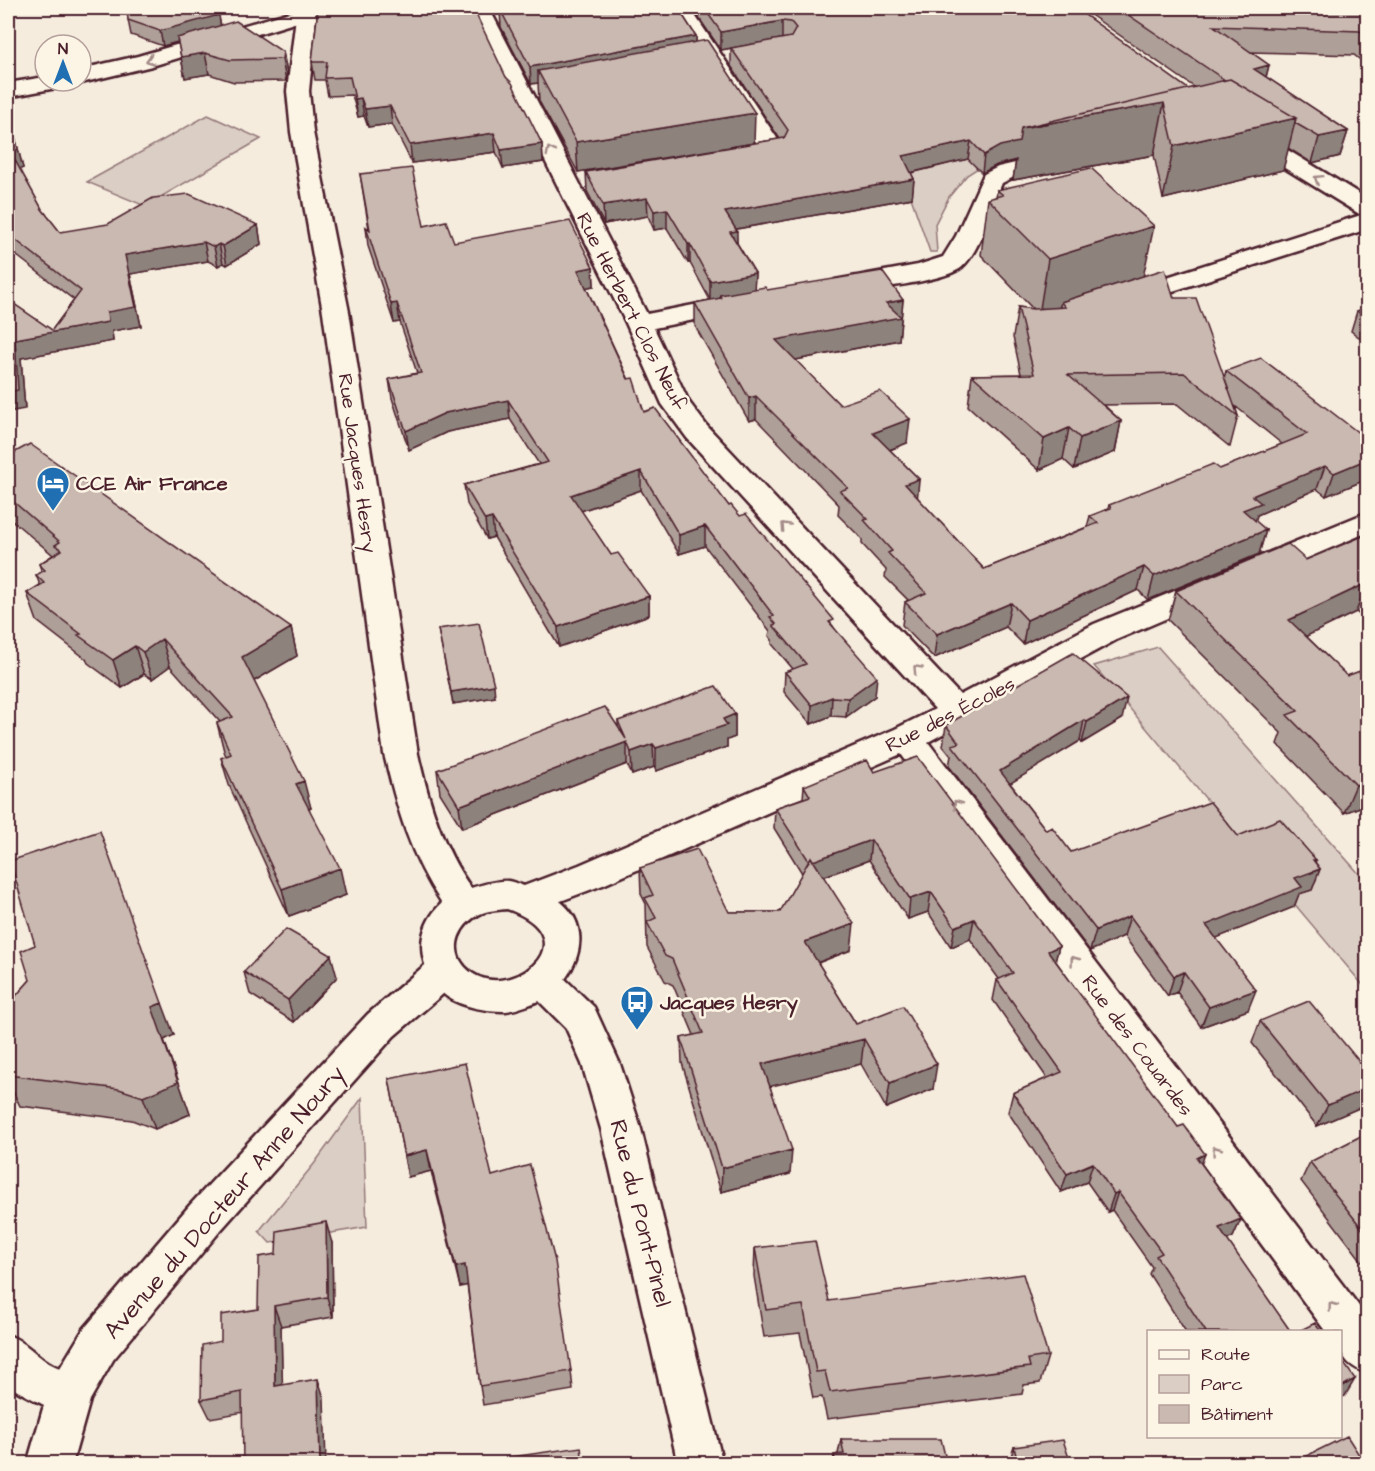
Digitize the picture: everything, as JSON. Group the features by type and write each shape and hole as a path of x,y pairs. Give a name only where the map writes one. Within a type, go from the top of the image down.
{"street":[{"path":"680,8 701,60 772,150 716,160"},
{"path":"93,73 144,61 307,10"},
{"name":"Rue Jacques Hesry","path":"307,10 298,91 302,132 336,312 401,754 414,810 441,873 464,906"},
{"name":"Rue Herbert Clos Neuf","path":"490,15 578,182 676,404 697,432 957,712"},
{"path":"701,60 736,54"},
{"path":"8,90 33,86"},
{"path":"1231,126 1368,210"},
{"path":"817,290 935,269 952,262 961,250 992,179 1006,172 1077,155"},
{"path":"1107,304 1368,221"},
{"path":"639,323 758,301"},
{"name":"Rue des Écoles","path":"529,899 591,875 908,738 1105,632 1368,520"},
{"name":"Rue des Couardes","path":"908,738 1368,1353"},
{"path":"508,895 529,899 547,909 560,926 564,945 557,964 542,981 517,994 488,996 462,988 444,971 438,954 440,936 449,920 464,906 485,898 508,895"},
{"name":"Avenue du Docteur Anne Noury","path":"49,1464 70,1392 98,1345 205,1218 381,1025 444,971"},
{"name":"Rue du Pont-Pinel","path":"542,981 581,1018 602,1064 640,1204 701,1464"},
{"path":"8,1356 16,1368 46,1386 70,1392"}],"green space":[{"path":"895,8 983,156 989,161 967,175 949,197 935,224 937,252 930,252 908,189"},
{"path":"208,115 261,139 145,206 87,182"},
{"path":"1158,647 1362,877 1367,875 1367,990 1094,666"},
{"path":"362,1098 367,1227 270,1243 259,1231 314,1164"}],"building":[{"path":"127,8 208,8 219,15 160,31 128,20"},
{"path":"318,8 473,8 542,144 501,150 494,133 410,145 390,106 365,109 361,98 355,99 350,77 325,78 327,62 312,62"},
{"path":"678,8 696,36 530,67 500,9"},
{"path":"704,8 1075,8 1188,89 1021,128 1019,142 1000,146 984,155 971,141 903,156 914,179 725,212 737,231 730,232 755,273 710,281 690,244 667,209 654,211 647,198 603,205 586,172 784,138 788,130 731,48 791,37 796,28 791,22 782,21 721,32"},
{"path":"1118,8 1368,8 1368,36 1360,31 1214,26 1269,65 1254,69 1348,131 1319,137 1295,123 1296,118 1230,79 1225,80"},
{"path":"236,21 283,52 282,59 230,60 205,53 181,57 177,38"},
{"path":"707,40 755,113 576,142 538,71"},
{"path":"1230,79 1296,118 1174,146 1164,103 1021,128"},
{"path":"8,111 18,149 11,153 42,209 60,232 108,224 153,198 189,194 258,225 223,246 219,244 214,247 204,242 125,255 136,307 107,312 108,322 15,339 18,390 8,392 8,300 52,330 81,291 8,234"},
{"path":"412,168 424,226 446,221 454,242 570,221 593,267 578,270 628,379 633,378 644,412 655,408 729,506 731,505 740,516 746,514 834,620 829,622 877,677 848,698 832,697 812,705 785,672 806,664 773,625 776,624 770,617 774,616 705,526 679,535 641,471 571,495 611,555 618,553 649,596 558,627 492,518 485,520 464,485 548,462 508,400 445,413 406,431 389,379 421,373 397,303 391,304 366,227 370,230 360,174"},
{"path":"1091,168 1154,226 1048,259 988,199 1003,195 997,190"},
{"path":"1165,269 1174,298 1196,298 1238,416 1184,373 1068,375 1121,421 1080,438 1069,428 1044,439 972,375 1034,374 1018,307 1033,309 1065,307 1061,302"},
{"path":"882,271 903,300 886,303 901,317 776,340 840,405 880,391 910,419 873,433 919,479 905,484 984,569 1098,523 1090,516 1111,508 1109,505 1213,464 1220,469 1307,434 1226,371 1261,358 1368,440 1368,459 1334,473 1325,466 1252,496 1261,503 1243,510 1266,530 1154,576 1144,567 1027,620 1011,603 937,634 905,602 926,593 888,553 892,551 864,520 868,519 840,491 848,488 756,396 749,398 695,303 721,298 720,295 765,287 767,290"},
{"path":"1368,307 1368,319 1357,311"},
{"path":"30,444 291,628 242,657 304,781 296,784 340,868 282,889 221,758 231,754 217,723 233,717 162,639 143,652 135,646 113,660 27,593 44,583 36,575 45,570 39,564 62,550 55,545 60,542 8,497 8,456"},
{"path":"1368,534 1368,584 1289,620 1347,676 1368,668 1368,780 1356,785 1287,715 1298,711 1176,591 1288,544 1306,560"},
{"path":"479,623 494,685 451,692 438,629"},
{"path":"1073,653 1127,698 1087,722 1084,720 1000,771 1046,830 1052,827 1071,852 1210,802 1238,836 1280,819 1316,860 1313,860 1320,869 1295,878 1302,887 1206,925 1256,990 1209,1007 1184,972 1174,976 1130,916 1096,930 952,745 959,743 946,725"},
{"path":"716,686 735,714 723,719 727,725 656,748 653,744 631,752 627,742 459,806 437,770 605,707 626,739 618,721"},
{"path":"918,757 1059,946 1048,951 1178,1127 1184,1125 1205,1154 1197,1158 1241,1219 1219,1228 1290,1330 1205,1330 1156,1256 1162,1253 1118,1192 1114,1194 1093,1163 1067,1174 1013,1093 1062,1072 997,980 1013,973 974,919 955,927 931,892 910,899 871,840 813,861 811,857 809,861 775,808 810,796 804,786 867,760 874,772"},
{"path":"100,831 162,1003 152,1007 178,1082 143,1097 119,1089 8,1075 8,1005 30,980 21,951 35,945 10,861"},
{"path":"697,849 729,912 780,912 811,857 854,924 805,942 856,1024 903,1006 937,1064 890,1083 864,1039 762,1064 792,1150 722,1168 681,1038 703,1033 672,959 665,956 647,922 656,918 645,898 653,895 640,868"},
{"path":"286,929 331,955 288,1000 244,972"},
{"path":"1309,1001 1368,1072 1368,1088 1328,1105 1260,1021"},
{"path":"465,1063 492,1176 530,1165 555,1261 571,1371 480,1386 465,1265 456,1267 427,1150 404,1156 389,1079"},
{"path":"1368,1133 1368,1236 1310,1162"},
{"path":"326,1222 327,1297 274,1306 275,1386 318,1379 320,1464 243,1464 242,1392 201,1400 202,1345 221,1341 221,1315 258,1309 259,1257 276,1254 277,1231"},
{"path":"815,1241 829,1301 1023,1274 1048,1356 1028,1359 1030,1367 830,1392 825,1371 816,1372 803,1305 766,1310 755,1248"},
{"path":"1315,1323 1320,1330 1301,1330"},
{"path":"1342,1360 1355,1379 1342,1386"},
{"path":"1347,1436 1365,1464 1290,1464"},
{"path":"841,1439 941,1439 947,1464 836,1464 834,1455 844,1454"},
{"path":"1063,1440 1071,1464 1018,1464 1014,1447"},
{"path":"581,1447 583,1464 513,1464 512,1457"}],"place":[{"name":"CCE Air France","path":"53,512"},
{"name":"Jacques Hesry","path":"637,1031"}]}
